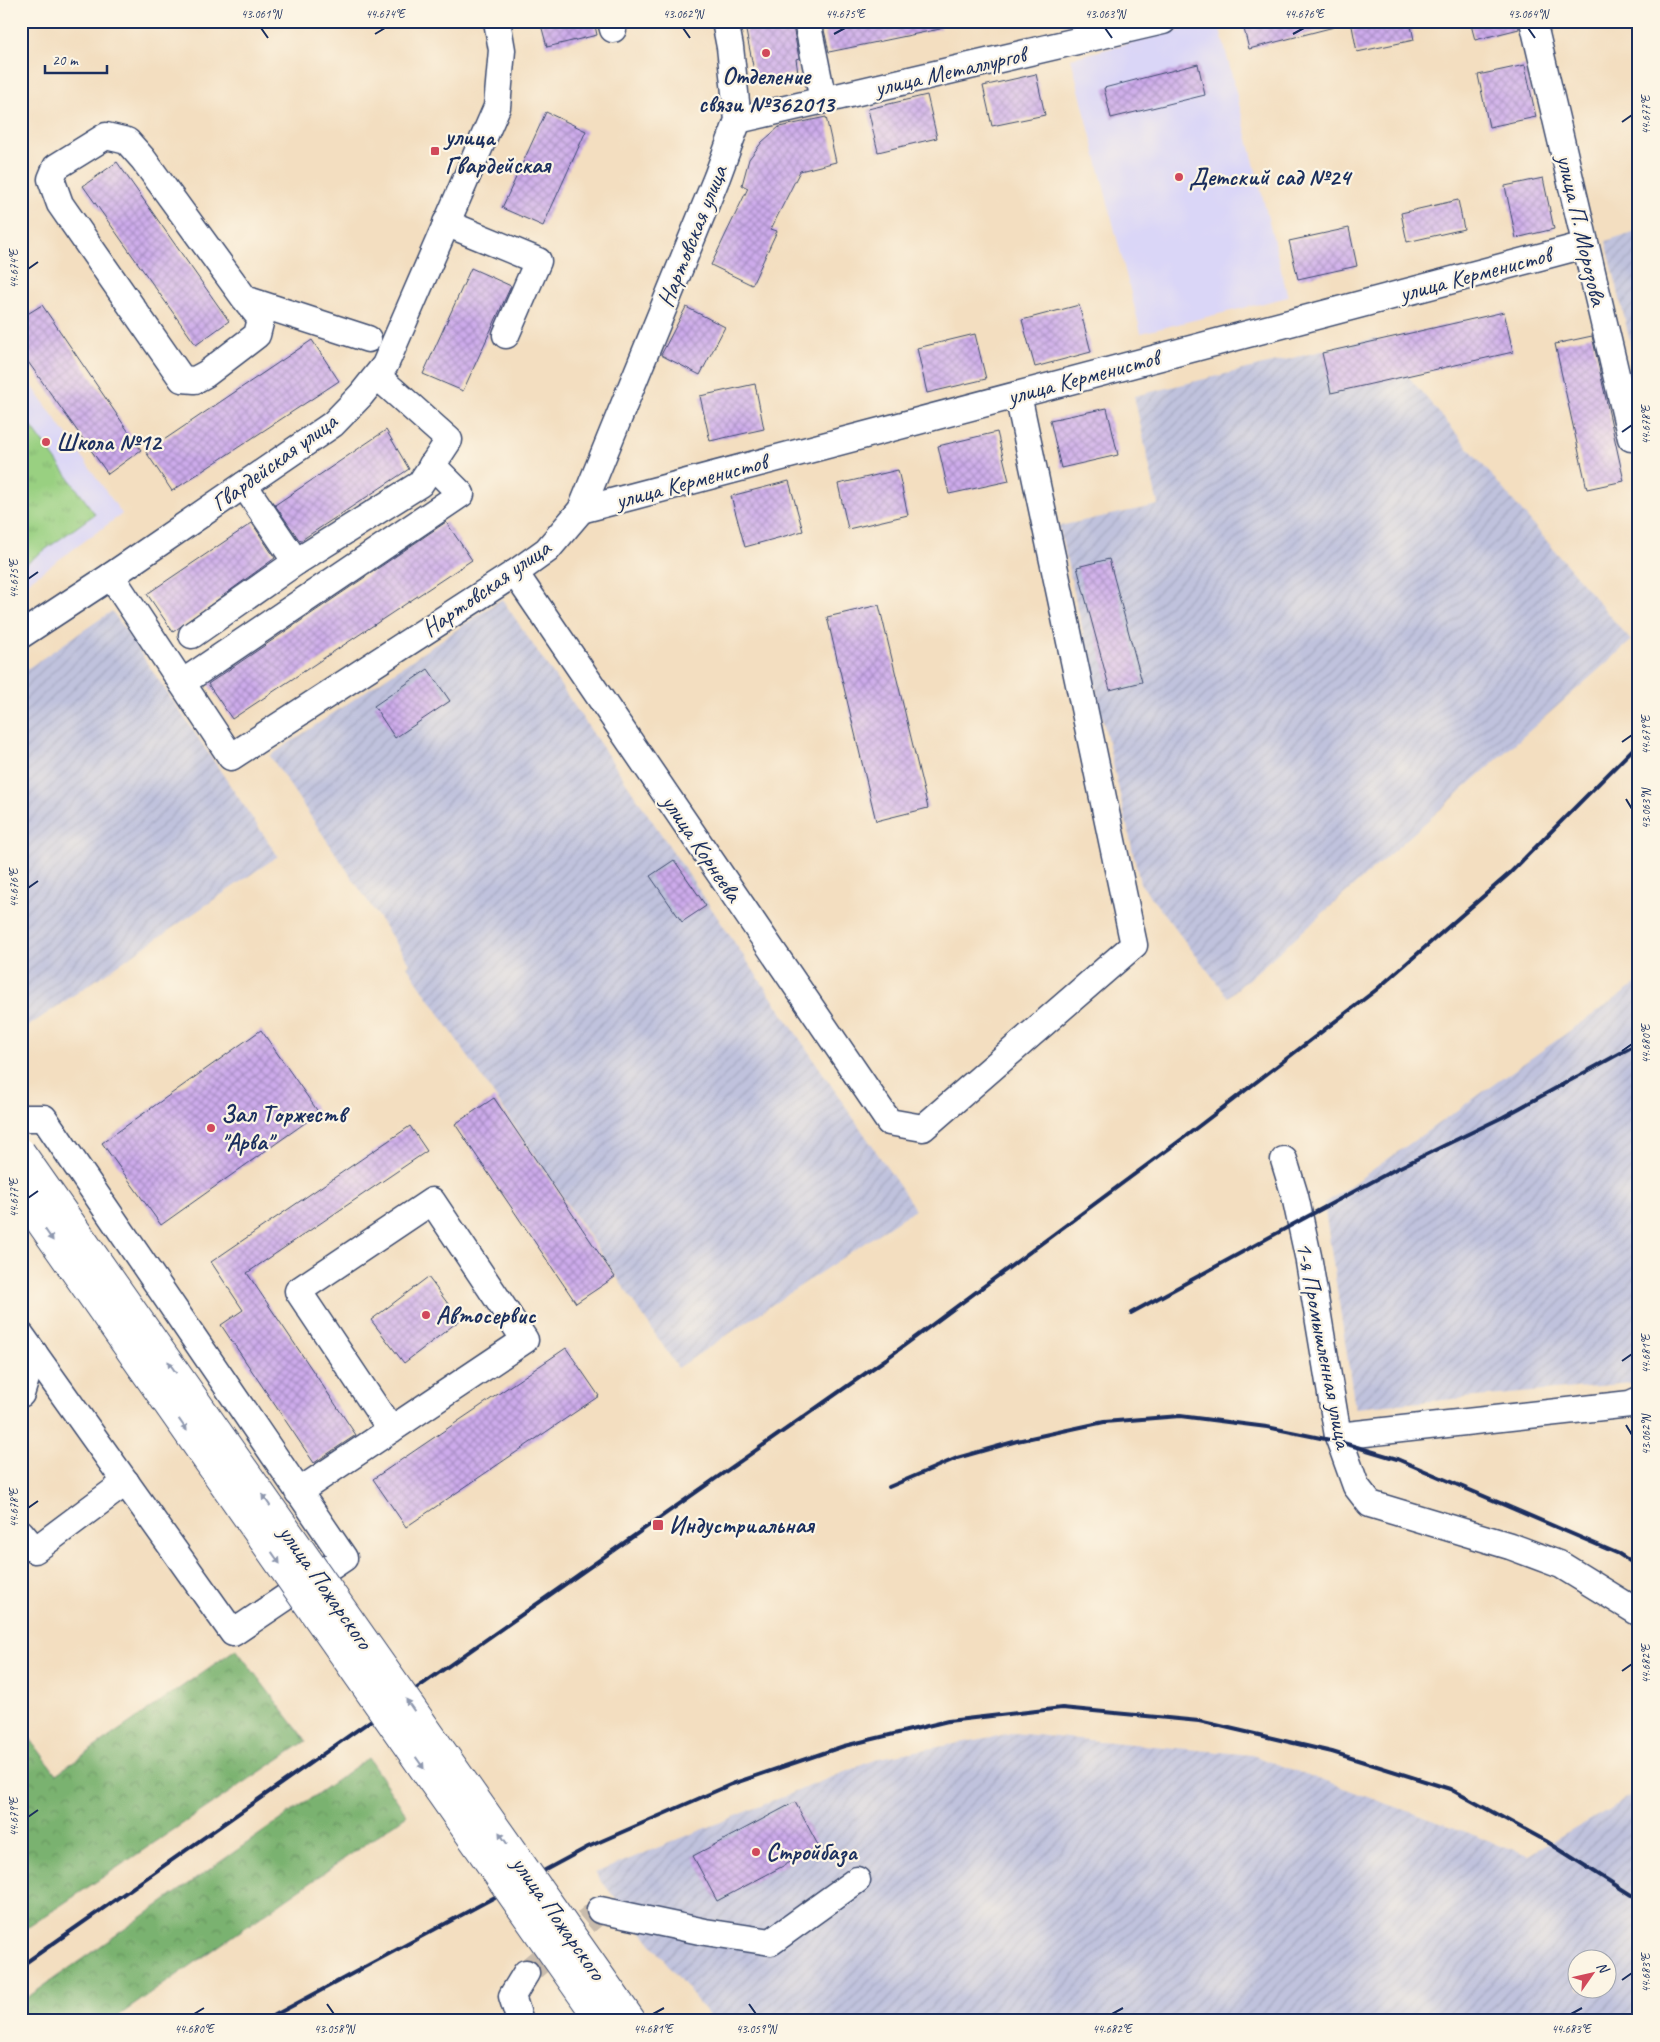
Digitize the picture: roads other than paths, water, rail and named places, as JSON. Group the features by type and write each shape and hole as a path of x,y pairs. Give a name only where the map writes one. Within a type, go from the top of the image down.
{"main road":[{"name":"улица Пожарского","path":"21,1152 632,2021"},
{"name":"улица Пожарского","path":"21,1195 600,2021"}],"street":[{"name":"Гвардейская улица","path":"21,634 111,576 333,424 385,366 497,107 502,50 497,21"},
{"name":"Нартовская улица","path":"111,576 232,758 515,574 547,550 581,510 717,177 738,120 730,47 725,21"},
{"path":"807,21 823,100"},
{"name":"улица Металлургов","path":"738,120 1163,21"},
{"name":"улица П. Морозова","path":"1533,21 1631,438"},
{"path":"245,299 261,318 257,334 206,374 195,380 182,379 60,204 51,178 56,167 106,136 127,140 143,159 245,299 368,339"},
{"path":"446,224 538,261 506,335"},
{"name":"улица Керменистов","path":"581,510 1585,245"},
{"path":"192,635 296,562 420,484 449,440 377,376"},
{"name":"улица Корнеева","path":"515,574 889,1122 923,1128 1134,945 1018,394"},
{"path":"182,683 461,494 432,465"},
{"path":"244,486 296,562"},
{"path":"21,1118 44,1118 344,1558 233,1633 28,1344"},
{"name":"1-я Промышленная улица","path":"1284,1160 1295,1196 1308,1256 1338,1436 1356,1486 1370,1504 1510,1546 1562,1565 1639,1613"},
{"path":"298,1492 391,1430 525,1340 432,1201 298,1291 391,1430"},
{"path":"21,1394 28,1344"},
{"path":"1338,1436 1630,1404 1639,1400"},
{"path":"21,1533 35,1550 126,1482"},
{"path":"600,1910 705,1932 771,1942 857,1880"},
{"path":"520,2021 512,1996 526,1973"}],"tunnel":[{"path":"526,1973 600,1910"}],"railway":[{"path":"21,1966 886,1359 1186,1136 1376,990 1510,873 1639,743"},
{"path":"1131,1313 1394,1170 1503,1117 1639,1043"},
{"path":"889,1487 957,1458 1017,1441 1104,1422 1180,1416 1267,1427 1340,1442 1397,1459 1619,1554 1639,1567"},
{"path":"264,2021 588,1847 732,1784 844,1746 948,1721 1062,1708 1199,1721 1332,1752 1450,1789 1546,1841 1639,1900"}],"place":[{"name":"Отделение связи №362013","path":"766,53"},
{"name":"улица Гвардейская","path":"435,151"},
{"name":"Детский сад №24","path":"1179,177"},
{"name":"Школа №12","path":"46,442"},
{"name":"Зал Торжеств \"Арва\"","path":"211,1128"},
{"name":"Автосервис","path":"426,1315"},
{"name":"Индустриальная","path":"658,1525"},
{"name":"Стройбаза","path":"756,1852"}]}
